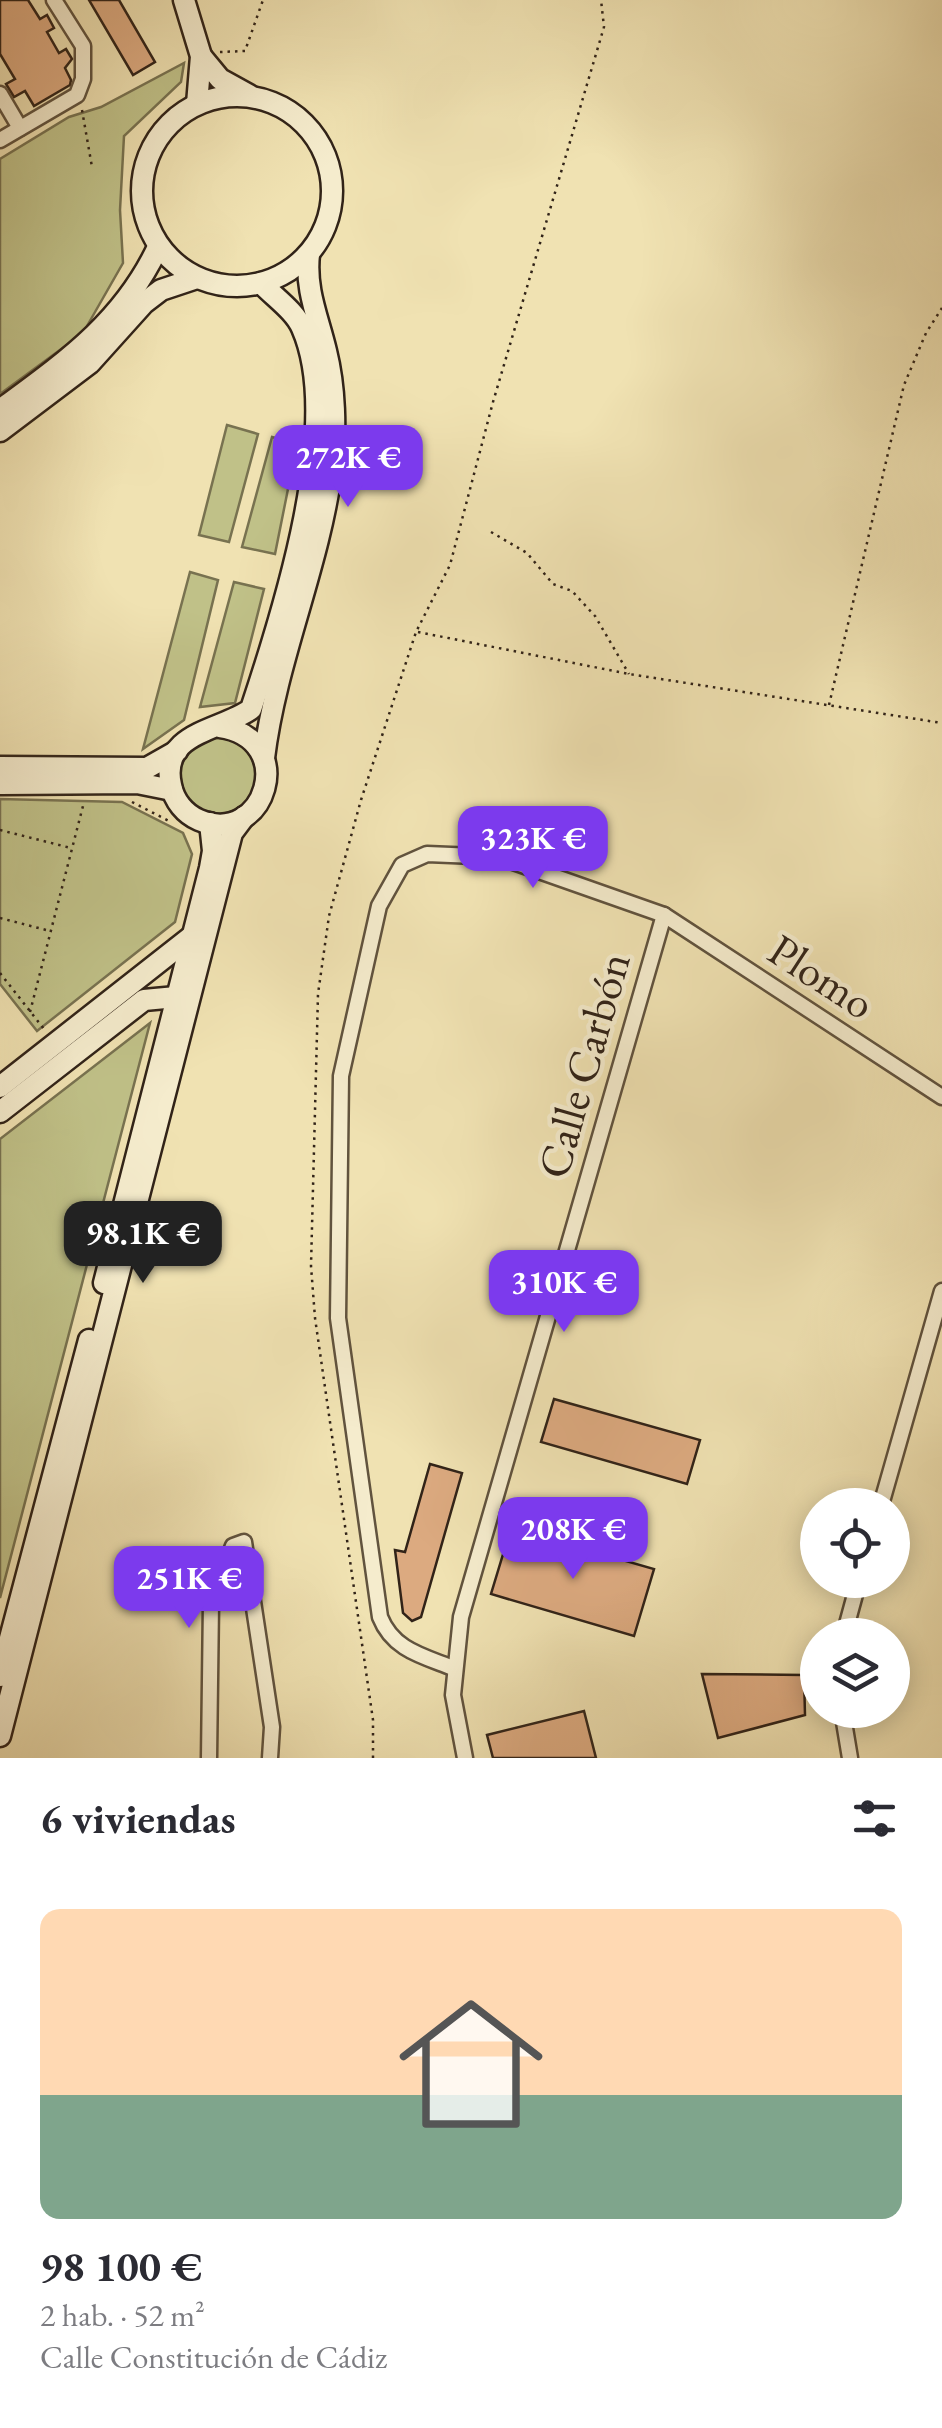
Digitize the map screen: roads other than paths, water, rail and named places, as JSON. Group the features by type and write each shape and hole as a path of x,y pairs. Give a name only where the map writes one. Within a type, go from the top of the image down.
{"street":[{"path":"0,140 77,95 83,79 83,46 54,0"},
{"path":"184,0 220,78 251,96 288,110 314,135 324,151 332,186 332,205 320,239 295,267 261,283 228,286 196,278 158,247 143,212 142,174 156,139 168,124 196,104 251,96"},
{"path":"196,104 210,54"},
{"path":"0,94 20,128"},
{"path":"0,410 76,354 114,316 141,284 158,247"},
{"path":"0,1676 232,832 263,794 267,780 264,758 270,714 332,464 333,396 326,352 310,298 308,254"},
{"path":"0,431 90,363 144,303 162,290 196,278"},
{"path":"0,767 148,768 176,751 190,736 220,727 251,709 316,462 316,407 309,350 301,325 261,283"},
{"path":"220,727 243,734 264,758"},
{"path":"176,751 170,770 172,790 183,808 210,824 244,817"},
{"path":"0,784 137,783 172,790"},
{"path":"0,1736 184,998 192,936 213,850 210,824"},
{"name":"Plomo","path":"454,1668 397,1644 386,1634 380,1618 338,1318 341,1076 379,906 392,876 402,864 427,854 485,855 514,861 664,915 942,1097"},
{"name":"Calle Carbón","path":"465,1758 454,1695 461,1617 664,915"},
{"path":"0,1087 192,936"},
{"path":"0,1112 144,1000 163,996 184,998"},
{"path":"885,1488 942,1291"},
{"path":"209,1758 211,1603 233,1546 244,1542 272,1727 270,1758"},
{"path":"845,1728 850,1758"}]}
